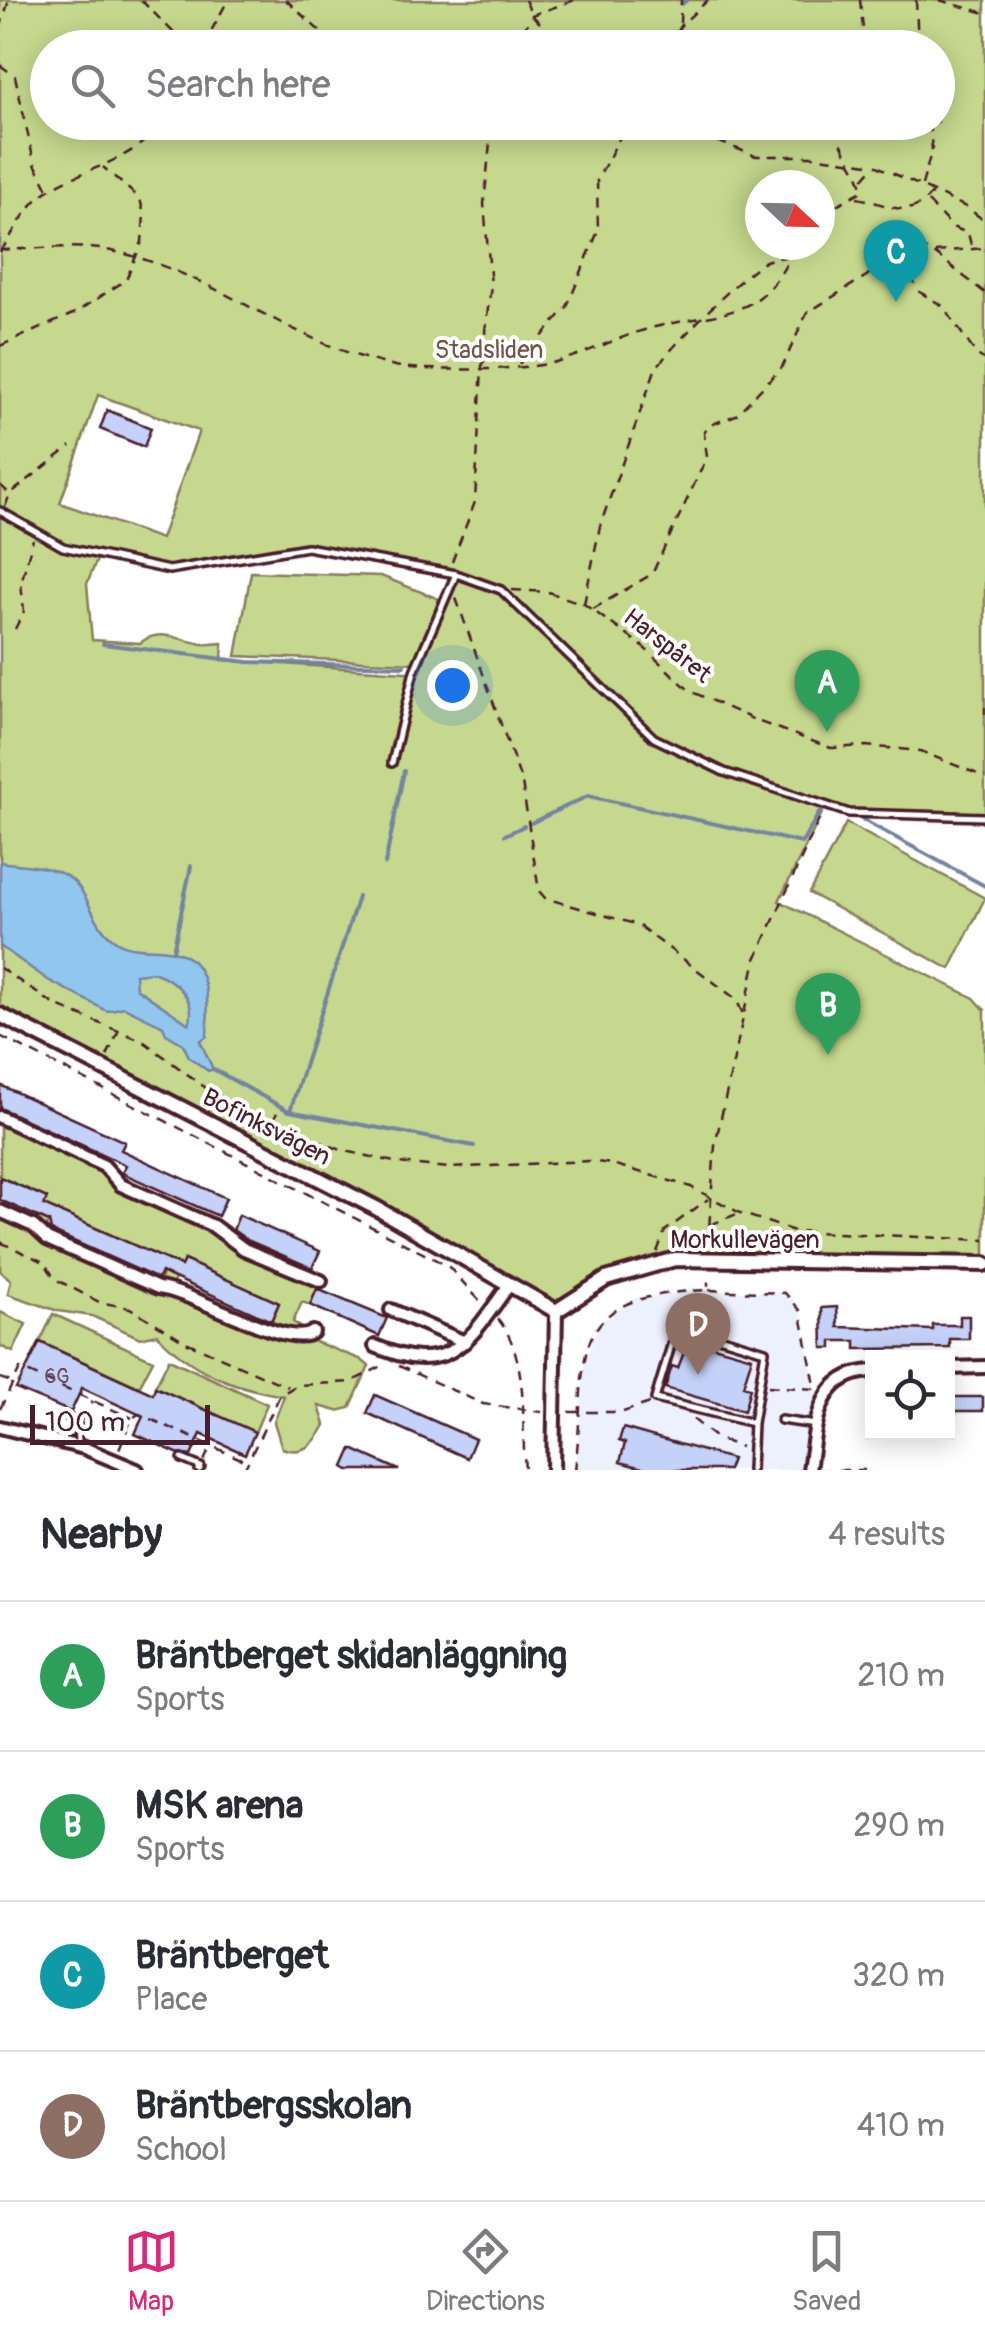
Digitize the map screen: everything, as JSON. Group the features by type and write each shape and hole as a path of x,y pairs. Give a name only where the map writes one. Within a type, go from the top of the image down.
{"street":[{"name":"Bofinksvägen","path":"0,1015 376,1208 556,1310"},
{"path":"0,1117 104,1166 120,1185 213,1226 244,1249 321,1281"},
{"path":"0,1211 33,1226 47,1240 158,1288 176,1289 272,1331 301,1338 313,1332"},
{"name":"Morkullevägen","path":"556,1310 606,1279 656,1263 700,1258 985,1264"},
{"path":"375,1346 412,1360 428,1360 456,1351 509,1285"},
{"path":"391,1310 465,1342"},
{"path":"554,1470 556,1310"},
{"path":"955,1368 985,1366"},
{"path":"809,1470 819,1406 838,1380 865,1374"},
{"path":"0,1428 76,1446 138,1470"}],"lane":[{"path":"2,512 35,535 82,554 168,570 266,557 307,547 452,574 500,590 654,738 724,772 825,807 883,815 985,816"},
{"path":"392,763 414,671 452,574"},
{"path":"751,1470 752,1422 762,1385 764,1351 708,1332 688,1330 673,1339 655,1399 752,1422"},
{"path":"69,1418 77,1424 76,1446"},
{"path":"781,1420 816,1424"},
{"path":"182,1459 200,1468"}],"path":[{"path":"0,29 9,0"},
{"path":"142,0 171,30"},
{"path":"212,30 228,0"},
{"path":"286,0 318,30"},
{"path":"525,0 532,15 547,30"},
{"path":"524,30 532,15 575,0"},
{"path":"680,26 681,0"},
{"path":"678,30 708,0"},
{"path":"860,0 863,30"},
{"path":"916,0 917,30"},
{"path":"939,0 985,13"},
{"path":"0,65 15,76 26,134 49,192"},
{"path":"0,251 41,196 103,167 144,140"},
{"path":"492,140 484,204 491,286 485,331 488,349 482,366 475,502 452,574 453,591 522,782 539,891 546,898 638,924 736,999 744,1016"},
{"path":"519,365 566,307 598,231 597,180 618,140"},
{"path":"714,140 756,156 874,165 934,191 985,221"},
{"path":"838,140 846,160 862,180"},
{"path":"922,185 931,140"},
{"path":"835,207 856,198 862,191 862,180 874,165"},
{"path":"0,346 76,313 126,280 132,258 142,242 140,199 103,167"},
{"path":"856,198 905,213 926,201 934,191"},
{"path":"926,201 952,226 968,233 972,249"},
{"path":"593,610 652,574 707,457 704,433 710,425 736,414 782,367 807,313 868,275 882,252 904,243 933,252 985,292"},
{"path":"0,251 52,245 132,258 175,270 256,307 290,329 397,366 546,364 630,333 705,318 767,295 788,260"},
{"path":"933,252 985,248"},
{"path":"882,252 911,276 918,291 943,306 976,354 985,360"},
{"path":"584,604 600,526 655,370 664,354 705,318 744,275 771,260"},
{"path":"2,512 10,494 70,446"},
{"path":"0,485 10,494"},
{"path":"15,629 24,611 21,583 35,535"},
{"name":"Harspåret","path":"500,590 548,592 584,604 641,645 690,691 756,721 831,748 920,750 985,775"},
{"path":"985,707 985,714"},
{"path":"708,1243 715,1145 756,959 825,807"},
{"path":"0,968 55,1005 142,1041 206,1088 272,1124 341,1150 398,1163 448,1168 588,1161 637,1170 691,1187 740,1212 794,1231 985,1240"},
{"path":"0,1036 275,1181 448,1266 512,1341 525,1470"},
{"path":"272,1124 278,1110"},
{"path":"656,1263 664,1231 710,1198"},
{"path":"708,1225 740,1212"},
{"path":"0,1242 44,1262 55,1279 84,1294 130,1308 188,1343 288,1387 351,1382 388,1363 483,1404 542,1412"},
{"path":"708,1282 708,1332"},
{"path":"575,1470 585,1362 608,1313 635,1298 656,1292 784,1292 800,1310 816,1389 762,1385"},
{"path":"32,1372 36,1366"},
{"path":"0,1408 20,1369 132,1418"},
{"path":"44,1377 46,1371"},
{"path":"54,1382 58,1376"},
{"path":"0,1378 11,1382"},
{"path":"66,1388 68,1381"},
{"path":"76,1392 80,1386"},
{"path":"244,1470 288,1387"},
{"path":"8,1391 13,1394"},
{"path":"77,1424 90,1392"},
{"path":"98,1403 102,1397"},
{"path":"569,1412 644,1409 655,1399"},
{"path":"110,1408 112,1402"},
{"path":"121,1413 124,1407"},
{"path":"692,1408 693,1420 703,1429 752,1451"},
{"path":"114,1460 132,1418 150,1414 248,1462"},
{"path":"125,1434 133,1437"},
{"path":"200,1468 215,1444"},
{"path":"809,1470 865,1470"}],"shaded area":[{"path":"708,1290 785,1293 800,1310 819,1406 809,1470 575,1470 585,1361 600,1322 635,1298"}],"green space":[{"name":"Stadsliden","path":"0,0 985,0 985,817 849,813 825,807 779,901 974,998 985,1010 985,1264 700,1258 642,1266 556,1311 0,1015","holes":["98,395 199,431 161,539 60,503","307,547 455,575 420,673 222,660 223,643 204,644 168,636 154,636 140,643 92,640 87,584 98,557 169,570"]},
{"path":"251,572 381,576 439,599 416,663 236,656"},
{"path":"846,823 985,898 950,969 809,893"},
{"path":"0,1122 95,1165 113,1181 209,1228 232,1248 314,1282 318,1287 310,1305 302,1302 293,1322 310,1333 269,1327 279,1303 184,1260 172,1285 159,1284 166,1261 54,1210 44,1232 35,1224 46,1198 0,1177"},
{"path":"0,1211 47,1239 360,1359 369,1366 350,1408 337,1411 319,1406 325,1425 317,1438 302,1449 282,1448 274,1422 284,1396 215,1376 184,1359 157,1334 140,1338 92,1316 58,1311 8,1294 11,1280 0,1271"},
{"path":"0,1312 26,1324 13,1352 0,1346"},
{"path":"53,1314 153,1360 139,1387 40,1342"},
{"path":"169,1359 267,1404 255,1432 155,1387"}],"water":[{"path":"0,862 43,868 68,877 113,939 135,948 173,951 195,964 207,997 207,1036 200,1041 213,1069 208,1071 189,1057 183,1044 166,1034 163,1026 124,1007 107,1011 48,980 0,946","holes":["153,972 183,992 190,1006 189,1024 136,988 135,974"]}],"building":[{"path":"107,410 151,428 144,447 100,429"},
{"path":"0,1085 125,1142 121,1150 226,1198 218,1216 122,1173 126,1165 0,1108"},
{"path":"0,1177 47,1198 44,1205 181,1266 184,1260 279,1303 271,1321 161,1272 158,1279 51,1231 49,1222 0,1200"},
{"path":"239,1215 320,1251 312,1268 233,1230"},
{"path":"317,1289 387,1318 379,1336 310,1305"},
{"path":"837,1307 838,1327 933,1330 933,1325 960,1325 960,1316 969,1316 969,1339 950,1339 950,1348 856,1349 856,1341 832,1341 832,1348 823,1348 822,1308"},
{"path":"689,1339 752,1357 743,1386 750,1388 744,1411 665,1388 672,1366 678,1368"},
{"path":"40,1342 153,1394 155,1387 255,1432 245,1454 201,1434 191,1456 179,1454 135,1434 143,1416 82,1388 71,1412 16,1389"},
{"path":"375,1395 475,1439 467,1458 367,1413"},
{"path":"955,1397 983,1397 983,1411 955,1411"},
{"path":"623,1428 732,1459 728,1470 649,1470 620,1462 625,1443 619,1441"},
{"path":"352,1449 399,1470 349,1470 344,1467"}],"waterway":[{"path":"682,4 687,0"},
{"path":"103,644 248,662 404,666"},
{"path":"385,864 404,771"},
{"path":"531,823 588,796 802,843 822,808"},
{"path":"829,803 848,809"},
{"path":"863,820 985,886"},
{"path":"505,835 524,826"},
{"path":"173,951 191,866"},
{"path":"290,1111 358,897"},
{"path":"213,1069 289,1111 474,1146"}],"place":[{"name":"Bräntberget","path":"896,302"},
{"name":"Bräntberget skidanläggning","path":"827,732"},
{"name":"MSK arena","path":"828,1055"},
{"name":"Bräntbergsskolan","path":"698,1375"}]}
